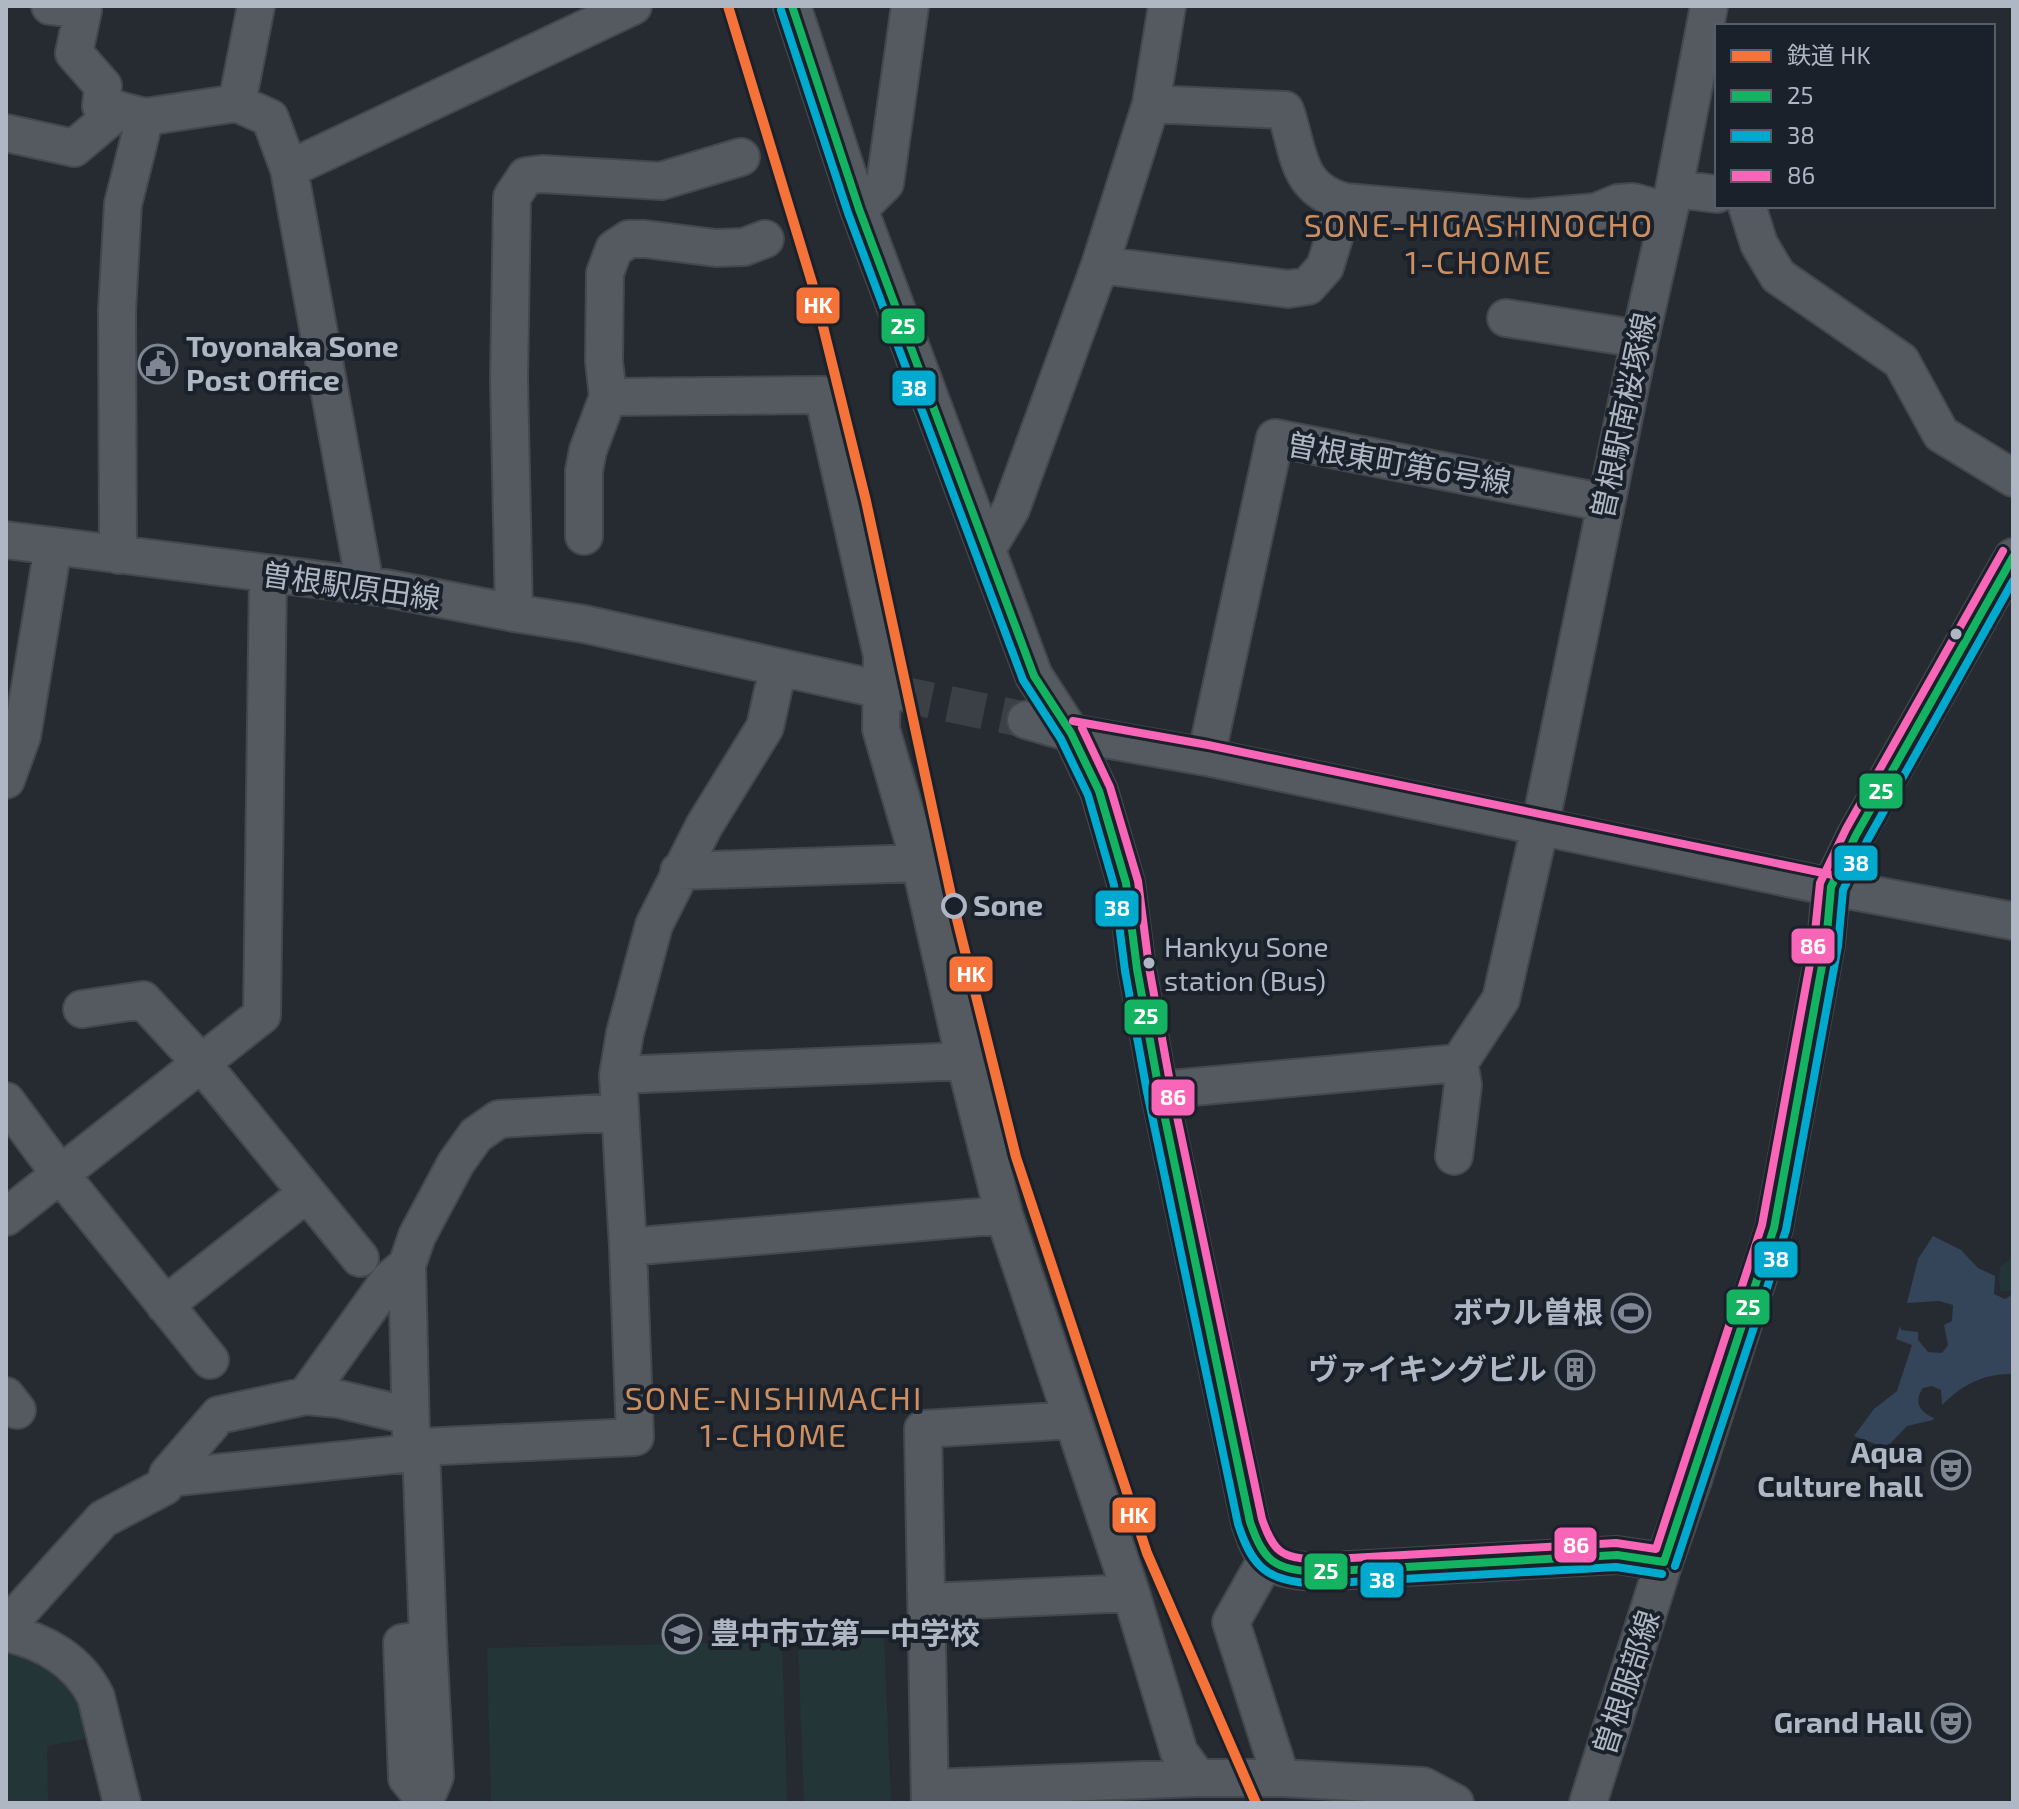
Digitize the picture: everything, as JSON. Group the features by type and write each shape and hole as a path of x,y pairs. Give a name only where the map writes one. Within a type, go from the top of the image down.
{"street":[{"path":"50,6 83,10 74,53 103,86 101,106 132,114 237,103 270,118 289,169 365,585"},
{"path":"237,103 256,6"},
{"path":"289,169 633,6"},
{"path":"792,6 859,209 1034,676 1071,733 1099,791 1126,883 1137,969 1159,1090 1257,1544 1266,1560 1289,1570 1316,1572 1617,1555 1664,1562"},
{"path":"859,209 885,183 910,6"},
{"path":"987,549 1011,509 1100,265 1151,104 1167,6"},
{"name":"曽根駅南桜塚線","path":"1459,1063 1501,999 1671,202 1706,7"},
{"path":"1151,104 1285,110 1304,173 1312,187 1345,202 1528,218 1596,212 1618,203 1633,202 1652,207 1715,194"},
{"path":"6,133 74,148 132,114"},
{"path":"118,555 117,310 132,114"},
{"path":"514,613 509,380 512,197 526,176 542,174 661,181 741,157"},
{"path":"1100,265 1288,289 1308,286 1325,267 1345,202"},
{"path":"1748,208 1759,244 1778,276 1901,361 1941,434 2013,478"},
{"path":"584,536 584,471 588,450 608,397 604,361 605,273 614,249 629,239 716,248 744,247 765,239"},
{"path":"1506,318 1640,339"},
{"path":"608,397 823,395 881,649 888,691 881,729 920,863 1004,1215 1131,1593 1179,1752 1198,1778"},
{"name":"曽根東町第6号線","path":"1206,757 1275,438 1606,503"},
{"name":"曽根駅原田線","path":"6,540 365,585 584,624 888,691"},
{"path":"6,780 22,736 53,547"},
{"path":"1831,887 1856,835 1999,612 2013,557"},
{"path":"6,1217 262,1015 268,575"},
{"path":"167,1478 417,1438 635,1437 618,1075 625,1033 654,925 679,871 765,727 778,668"},
{"path":"1026,720 1071,733 1206,757 1831,887 2013,921"},
{"path":"679,871 920,863"},
{"name":"曽根服部線","path":"1588,1803 1774,1228 1826,944 1831,887"},
{"path":"82,1009 143,1000 202,1064 360,1258"},
{"path":"618,1075 965,1061"},
{"path":"1159,1090 1459,1063 1463,1085 1454,1156"},
{"path":"6,1101 60,1174 210,1360"},
{"path":"413,1802 407,1778 402,1643 428,1639 407,1265 417,1236 438,1196 476,1135 499,1119 620,1112"},
{"path":"165,1305 307,1193"},
{"path":"628,1247 1004,1215"},
{"path":"306,1396 389,1280 407,1265"},
{"path":"122,1803 96,1697 90,1684 61,1653 6,1630 103,1519 165,1486 168,1474 219,1415 306,1396 339,1399 417,1438"},
{"path":"1073,1420 923,1429 930,1796 1198,1778 1281,1778 1423,1786 1455,1803"},
{"path":"1266,1560 1231,1622 1281,1778"},
{"path":"927,1602 1131,1593"}],"shaded area":[{"path":"2013,1259 2013,1291 2001,1291 2000,1267"},
{"path":"884,1637 891,1803 804,1803 798,1640"},
{"path":"782,1642 787,1803 491,1803 487,1648"},
{"path":"6,1653 59,1663 100,1736 47,1746 48,1803 6,1803"}],"water":[{"path":"1933,1236 1961,1250 1978,1268 1995,1276 1994,1294 2005,1299 2013,1294 2013,1374 1974,1382 1942,1405 1941,1390 1932,1386 1923,1388 1918,1402 1933,1420 1907,1426 1886,1448 1854,1436 1874,1409 1897,1391 1912,1345 1896,1339 1900,1326 1901,1330 1918,1332 1918,1340 1928,1352 1942,1353 1948,1345 1944,1325 1952,1321 1953,1305 1939,1301 1907,1303 1918,1259"}],"tunnel":[{"path":"896,693 1026,720"}],"rail line":[{"name":"HK","path":"728,6 813,286 866,501 951,895 1016,1157 1147,1553 1256,1803"}],"transit line":[{"name":"25","path":"792,6 859,209 1034,676 1071,733 1099,791 1126,883 1137,969 1159,1090 1250,1522 1260,1546 1272,1561 1280,1565 1316,1572 1617,1555 1664,1562"},
{"name":"38","path":"781,10 848,213 1023,680 1061,739 1088,795 1114,885 1125,971 1147,1092 1238,1524 1250,1552 1264,1570 1274,1575 1315,1584 1616,1567 1662,1574"},
{"name":"86","path":"1082,728 1110,787 1138,881 1149,967 1171,1088 1262,1519 1275,1546 1287,1555 1316,1560 1616,1543 1656,1549 1762,1225 1814,942 1820,883 1846,829 2003,551"},
{"name":"25","path":"1664,1562 1774,1228 1826,944 1831,887 1856,835 2013,557"},
{"name":"38","path":"1675,1566 1786,1230 1838,946 1843,890 1867,841 2013,581"},
{"name":"86","path":"1073,721 1208,745 1833,875"}],"place":[{"name":"Toyonaka Sone Post Office","path":"158,364"},
{"name":"Sone","path":"954,906"},
{"name":"Hankyu Sone station (Bus)","path":"1149,963"},
{"name":"ボウル曽根","path":"1631,1313"},
{"name":"ヴァイキングビル","path":"1575,1370"},
{"name":"Aqua Culture hall","path":"1951,1470"},
{"name":"豊中市立第一中学校","path":"682,1634"},
{"name":"Grand Hall","path":"1951,1723"}],"district":[{"name":"SONE-HIGASHINOCHO 1-CHOME","path":"1479,244"},
{"name":"SONE-NISHIMACHI 1-CHOME","path":"774,1418"}]}
